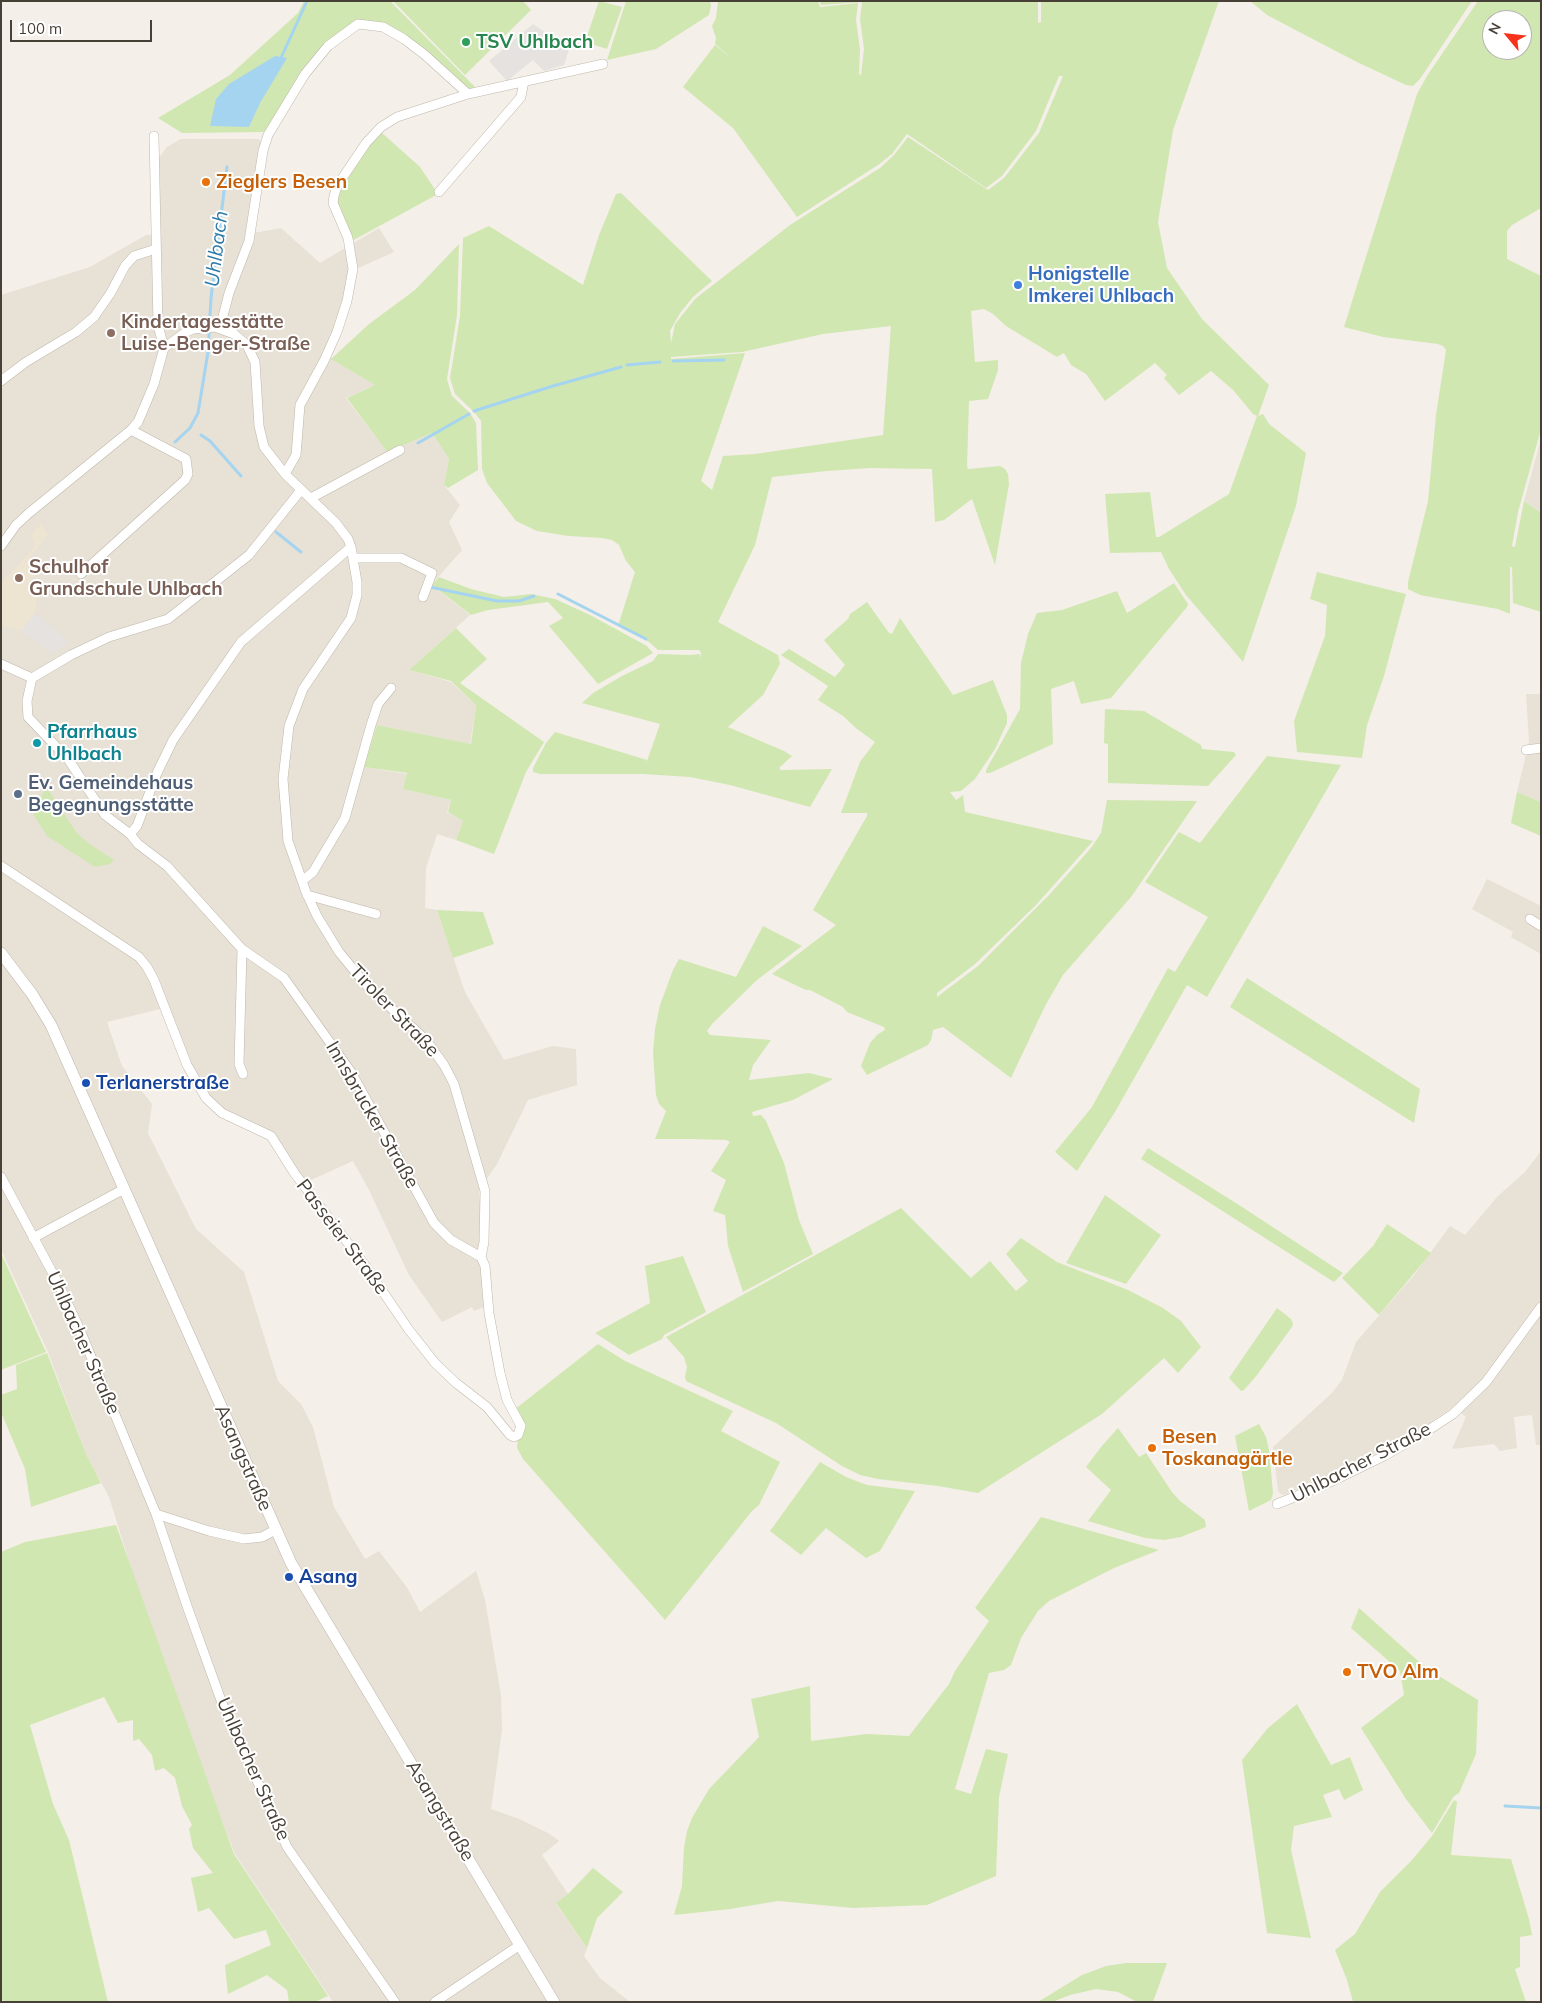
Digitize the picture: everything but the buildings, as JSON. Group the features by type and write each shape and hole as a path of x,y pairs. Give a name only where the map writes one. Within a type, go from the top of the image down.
{"street":[{"path":"164,348 186,332 218,327 228,293 249,241 263,152 268,135 305,74 328,46 358,24 383,28 404,39 425,55 468,94"},
{"path":"285,474 296,456 300,405 324,361 348,301 353,269 348,238 333,203 336,186 366,143 381,127 397,117 468,94 603,64"},
{"path":"438,192 520,97 524,81"},
{"path":"1,546 16,525 131,430 138,422 147,403 159,370 164,348 158,325 154,136"},
{"path":"1,381 26,362 76,332 94,317 110,294 125,266 134,256 156,249"},
{"name":"Tiroler Straße","path":"218,327 241,339 253,356 257,375 261,440 268,454 285,474 336,523 348,539 354,558 357,582 350,618 303,689 293,712 286,739 283,780 285,823 290,848 307,895 328,935 347,964 367,986 426,1040 444,1065 459,1098 485,1191"},
{"path":"81,574 185,480 188,474 186,459 131,430"},
{"path":"311,498 400,450"},
{"path":"1,664 32,678 109,637 168,618 249,556 301,490"},
{"path":"130,834 137,826 173,740 241,642 351,547"},
{"path":"354,558 401,558 432,573 423,597"},
{"name":"Innsbrucker Straße","path":"32,678 28,701 28,717 68,759 105,815 130,834 138,844 168,866 242,948 284,978 352,1072 434,1223 451,1240 481,1257"},
{"path":"302,881 313,872 345,818 378,704 391,688"},
{"path":"1526,750 1541,748"},
{"name":"Passeier Straße","path":"1,866 139,957 154,980 186,1064 206,1098 222,1113 272,1136 295,1174 364,1264 409,1330 435,1364 456,1383 485,1404 510,1435 515,1436 519,1434 521,1426 508,1400 500,1373 489,1313 485,1266 481,1257 484,1242 485,1191"},
{"path":"307,895 376,914"},
{"path":"1530,919 1541,926"},
{"path":"242,948 239,1064 243,1074"},
{"name":"Asangstraße","path":"1,953 32,994 51,1025 275,1530 303,1585 554,2002"},
{"name":"Uhlbacher Straße","path":"1,1177 58,1282 80,1330 156,1514 222,1703 287,1847 395,2002"},
{"path":"33,1238 124,1189"},
{"name":"Uhlbacher Straße","path":"1277,1504 1318,1488 1384,1456 1453,1414 1473,1396 1494,1371 1541,1307"},
{"path":"156,1514 244,1540 262,1536 275,1530"},
{"path":"435,2002 520,1945"}],"shaded area":[{"path":"533,24 569,49 564,65 544,71 533,60 507,81 489,61"},
{"path":"181,139 258,139 262,142 248,234 281,228 320,263 379,228 394,252 356,269 330,358 375,385 346,398 387,452 432,433 449,459 444,485 460,505 449,522 462,550 431,585 470,615 409,670 451,682 476,705 470,744 377,725 364,767 407,774 403,789 451,800 447,812 463,821 456,840 437,834 426,868 425,908 437,910 465,992 504,1060 553,1046 576,1049 577,1085 528,1100 497,1164 479,1190 481,1215 478,1261 481,1263 486,1306 474,1311 472,1307 442,1322 409,1275 369,1190 353,1161 304,1183 275,1135 224,1111 208,1096 189,1062 168,1007 107,1022 122,1066 152,1104 148,1133 196,1229 244,1272 278,1381 301,1404 313,1427 334,1507 365,1559 379,1551 408,1589 420,1612 476,1571 485,1600 501,1696 502,1730 491,1809 519,1819 548,1833 559,1841 542,1855 568,1894 556,1904 587,1948 584,1956 600,1978 630,2002 333,2002 235,1854 159,1657 109,1497 86,1454 48,1352 1,1249 1,295 90,267 146,235 159,234 158,159 167,147"},
{"path":"1541,439 1541,513 1524,501"},
{"name":"Schulhof Grundschule Uhlbach","path":"41,523 48,534 30,558 41,566 27,585 38,593 35,613 21,631 1,626 1,583 35,546 30,536"},
{"path":"35,613 69,641 52,654 21,631"},
{"path":"1526,694 1541,694 1541,802 1517,792 1529,742"},
{"path":"1487,879 1541,906 1541,954 1511,937 1513,932 1472,909"},
{"path":"1541,1151 1541,1445 1536,1445 1532,1415 1514,1417 1517,1448 1500,1451 1494,1444 1452,1449 1466,1417 1453,1407 1413,1434 1360,1461 1317,1482 1284,1495 1281,1494 1278,1491 1273,1447 1332,1393 1342,1380 1356,1342 1414,1275 1450,1226 1465,1235 1498,1196 1525,1172"}],"green space":[{"path":"304,1 390,1 475,87 467,90 385,24 357,20 326,43 264,132 182,133 158,118 230,75 298,13"},
{"name":"TSV Uhlbach","path":"393,1 523,1 531,10 465,75"},
{"name":"TSV Uhlbach","path":"599,1 622,7 607,49 585,42"},
{"path":"626,1 710,1 711,5 709,15 656,49 607,60"},
{"path":"718,1 818,1 820,7 858,3 856,20 860,49 859,74 861,75 864,49 860,19 862,2 821,5 820,1 1038,1 1038,23 1041,22 1041,1 1219,1 1173,130 1158,222 1167,268 1202,319 1269,385 1258,416 1263,414 1269,424 1306,453 1296,506 1243,662 1186,595 1169,569 1161,552 1110,553 1105,494 1150,492 1156,537 1159,537 1229,494 1257,416 1253,414 1233,390 1211,371 1179,395 1164,378 1167,375 1155,363 1105,401 1086,374 1071,365 1064,353 1057,357 1006,326 993,314 984,309 971,311 975,362 998,360 998,370 988,399 969,401 967,466 968,469 1000,466 1008,474 1009,484 995,565 972,499 944,520 935,522 932,469 870,468 772,477 755,545 718,622 778,655 780,664 763,695 728,727 792,756 779,768 781,770 832,769 810,807 730,785 690,777 643,774 540,774 533,772 533,768 546,743 555,732 647,760 646,764 660,724 582,703 593,693 653,661 658,654 700,654 701,659 701,653 699,650 658,650 649,642 618,626 635,572 626,561 619,545 612,540 602,538 568,536 537,531 516,521 487,483 482,469 481,421 455,394 450,378 460,316 463,238 489,226 583,285 599,235 616,194 621,193 712,281 693,297 680,313 670,331 671,343 675,324 695,299 790,225 880,168 894,155 908,137 988,190 1004,178 1039,133 1063,76 1059,76 1036,131 1002,176 986,188 907,134 892,154 878,165 797,217 733,128 683,87 715,45 733,60 715,44 716,38 712,26 716,18","holes":["891,326 883,435 755,454 723,456 712,490 701,481 745,353 671,359 671,357 742,352 823,334"]},
{"path":"1250,1 1472,1 1420,79 1413,86 1406,85 1357,62 1305,35 1267,15"},
{"path":"1478,1 1541,1 1541,208 1512,225 1507,231 1507,259 1541,276 1541,429 1518,512 1512,546 1515,547 1524,501 1541,513 1541,612 1513,603 1512,567 1510,567 1510,614 1498,609 1420,595 1408,589 1408,582 1428,501 1436,415 1446,350 1438,344 1383,337 1344,327 1417,94 1427,76"},
{"path":"381,132 420,167 438,194 350,242 336,203 339,187 368,145"},
{"path":"459,244 457,315 447,379 452,396 470,413 476,423 478,470 448,488 444,485 449,459 432,433 387,452 347,398 375,385 331,359 369,324 415,290"},
{"path":"1317,572 1406,594 1384,676 1367,725 1362,758 1297,752 1294,721 1325,636 1327,605 1310,599"},
{"path":"439,577 471,589 504,597 531,594 555,599 590,615 647,646 653,653 598,684 549,626 563,618 548,602 488,610 471,615 432,585"},
{"path":"1174,583 1188,604 1187,607 1111,698 1081,704 1074,681 1051,689 1053,744 990,773 986,773 1020,709 1021,663 1028,634 1037,613 1062,610 1117,591 1127,613"},
{"path":"867,602 889,633 892,634 900,618 953,695 993,680 1007,715 1007,723 995,749 975,779 961,791 950,792 956,800 963,795 965,812 1093,841 1036,905 975,964 937,993 937,997 978,966 1050,894 1091,848 1101,833 1107,800 1197,801 1131,897 1063,975 1045,1006 1011,1078 943,1027 933,1030 928,1045 867,1075 861,1066 870,1043 878,1034 885,1030 884,1027 847,1012 843,1007 810,990 806,990 772,974 836,925 813,910 867,816 867,813 841,813 860,762 875,742 843,716 818,700 828,686 781,655 789,649 835,677 845,665 824,640 848,619 850,614"},
{"path":"456,628 487,659 460,683 544,742 526,772 494,854 456,840 463,821 448,812 451,800 403,789 407,773 364,767 377,725 471,744 476,705 451,681 409,670"},
{"path":"1105,709 1144,711 1201,745 1202,749 1234,752 1236,755 1208,786 1108,783 1108,744 1104,743"},
{"path":"1267,756 1341,765 1207,997 1187,985 1115,1112 1077,1171 1055,1152 1092,1107 1168,968 1175,972 1208,917 1145,882 1179,832 1200,843"},
{"path":"46,786 76,832 88,843 114,860 110,864 95,867 47,836 33,814"},
{"path":"1517,792 1541,802 1541,836 1511,823"},
{"path":"437,910 483,912 494,944 453,958"},
{"path":"763,926 802,946 757,980 707,1031 710,1035 771,1040 753,1065 749,1080 809,1073 833,1079 793,1100 752,1112 753,1116 761,1115 766,1121 784,1163 799,1220 813,1254 743,1292 728,1246 725,1215 713,1211 726,1180 711,1171 730,1142 726,1140 655,1139 666,1111 659,1104 656,1095 653,1053 660,1005 679,959 736,977"},
{"path":"1247,978 1420,1089 1414,1123 1230,1007"},
{"path":"1148,1148 1343,1273 1334,1282 1141,1159"},
{"path":"1105,1195 1161,1235 1126,1284 1066,1263"},
{"path":"901,1208 971,1278 990,1261 1016,1291 1028,1281 1006,1254 1021,1238 1057,1262 1128,1290 1163,1308 1181,1321 1201,1347 1178,1373 1164,1358 1102,1414 978,1493 860,1475 842,1466 776,1423 686,1381 687,1367 684,1357 666,1337"},
{"path":"1387,1224 1431,1253 1379,1315 1342,1278 1373,1246"},
{"path":"1,1253 46,1352 1,1370"},
{"path":"683,1256 706,1312 664,1335 662,1339 629,1355 595,1333 650,1303 645,1266"},
{"path":"1277,1308 1291,1319 1292,1327 1257,1375 1241,1391 1229,1378"},
{"path":"598,1344 625,1361 733,1411 721,1431 780,1462 759,1505 752,1511 665,1620 523,1459 517,1448 518,1439 514,1410"},
{"path":"47,1353 86,1454 101,1483 31,1507 25,1469 1,1412 1,1395 17,1389 16,1365"},
{"path":"1259,1424 1266,1437 1269,1450 1273,1493 1271,1500 1249,1511 1235,1436"},
{"path":"1118,1428 1139,1457 1146,1453 1172,1492 1180,1501 1205,1520 1206,1527 1181,1537 1164,1540 1145,1538 1088,1521 1111,1490 1086,1467"},
{"path":"820,1462 846,1477 867,1485 915,1491 880,1551 866,1558 826,1528 801,1555 770,1531"},
{"path":"1041,1517 1159,1550 1114,1568 1049,1601 1038,1611 1021,1638 1011,1665 1004,1670 989,1673 955,1789 971,1794 986,1749 1008,1754 999,1797 996,1876 927,1905 853,1908 778,1901 730,1909 674,1915 682,1886 684,1848 692,1818 709,1789 759,1737 751,1699 810,1686 811,1741 867,1734 909,1736 949,1684 955,1671 989,1621 975,1608"},
{"path":"116,1525 234,1854 328,1996 315,2002 289,2002 287,1990 267,1975 228,1994 225,1965 271,1945 266,1930 234,1939 209,1908 198,1912 191,1878 213,1873 193,1848 189,1829 192,1825 182,1806 175,1778 164,1768 155,1771 152,1755 139,1739 133,1741 133,1720 118,1723 104,1697 30,1725 53,1804 69,1840 108,2002 9,2002 1,2000 1,1552 25,1542"},
{"path":"1359,1608 1426,1668 1478,1700 1476,1754 1459,1793 1454,1796 1432,1833 1406,1799 1361,1728 1404,1695 1400,1671 1351,1628"},
{"path":"1297,1704 1331,1765 1350,1757 1363,1790 1344,1800 1339,1789 1323,1795 1332,1817 1294,1826 1291,1850 1311,1938 1267,1933 1242,1760 1268,1728"},
{"path":"1454,1800 1457,1802 1451,1855 1511,1859 1532,1935 1520,1937 1520,1967 1515,1969 1526,2002 1353,2002 1347,1980 1335,1950 1355,1934 1380,1892 1411,1861 1432,1836"},
{"path":"593,1868 623,1892 597,1918 587,1948 556,1903 568,1894"},
{"path":"1126,1963 1167,1963 1153,2002 1137,2002 1118,1992 1096,1989 1070,1995 1052,2002 1038,2002 1082,1975 1106,1966"}],"water":[{"path":"275,56 287,58 260,103 249,127 210,126 216,99 229,84"}],"waterway":[{"name":"Uhlbach","path":"280,60 307,1"},
{"name":"Uhlbach","path":"175,442 190,428 198,413 208,352 211,298 227,167"},
{"path":"673,361 724,360"},
{"path":"627,365 660,362"},
{"path":"474,411 621,367"},
{"path":"418,443 469,414"},
{"path":"201,435 210,441 241,476"},
{"path":"276,532 301,552"},
{"path":"430,587 497,601 519,601 534,596"},
{"path":"558,594 646,639"},
{"path":"1505,1806 1541,1808"}],"place":[{"name":"TSV Uhlbach","path":"466,42"},
{"name":"Zieglers Besen","path":"206,182"},
{"name":"Honigstelle Imkerei Uhlbach","path":"1018,285"},
{"name":"Kindertagesstätte Luise-Benger-Straße","path":"111,333"},
{"name":"Schulhof Grundschule Uhlbach","path":"19,578"},
{"name":"Pfarrhaus Uhlbach","path":"37,743"},
{"name":"Ev. Gemeindehaus Begegnungsstätte","path":"18,794"},
{"name":"Terlanerstraße","path":"86,1083"},
{"name":"Besen Toskanagärtle","path":"1152,1448"},
{"name":"Asang","path":"289,1577"},
{"name":"TVO Alm","path":"1347,1672"}]}
